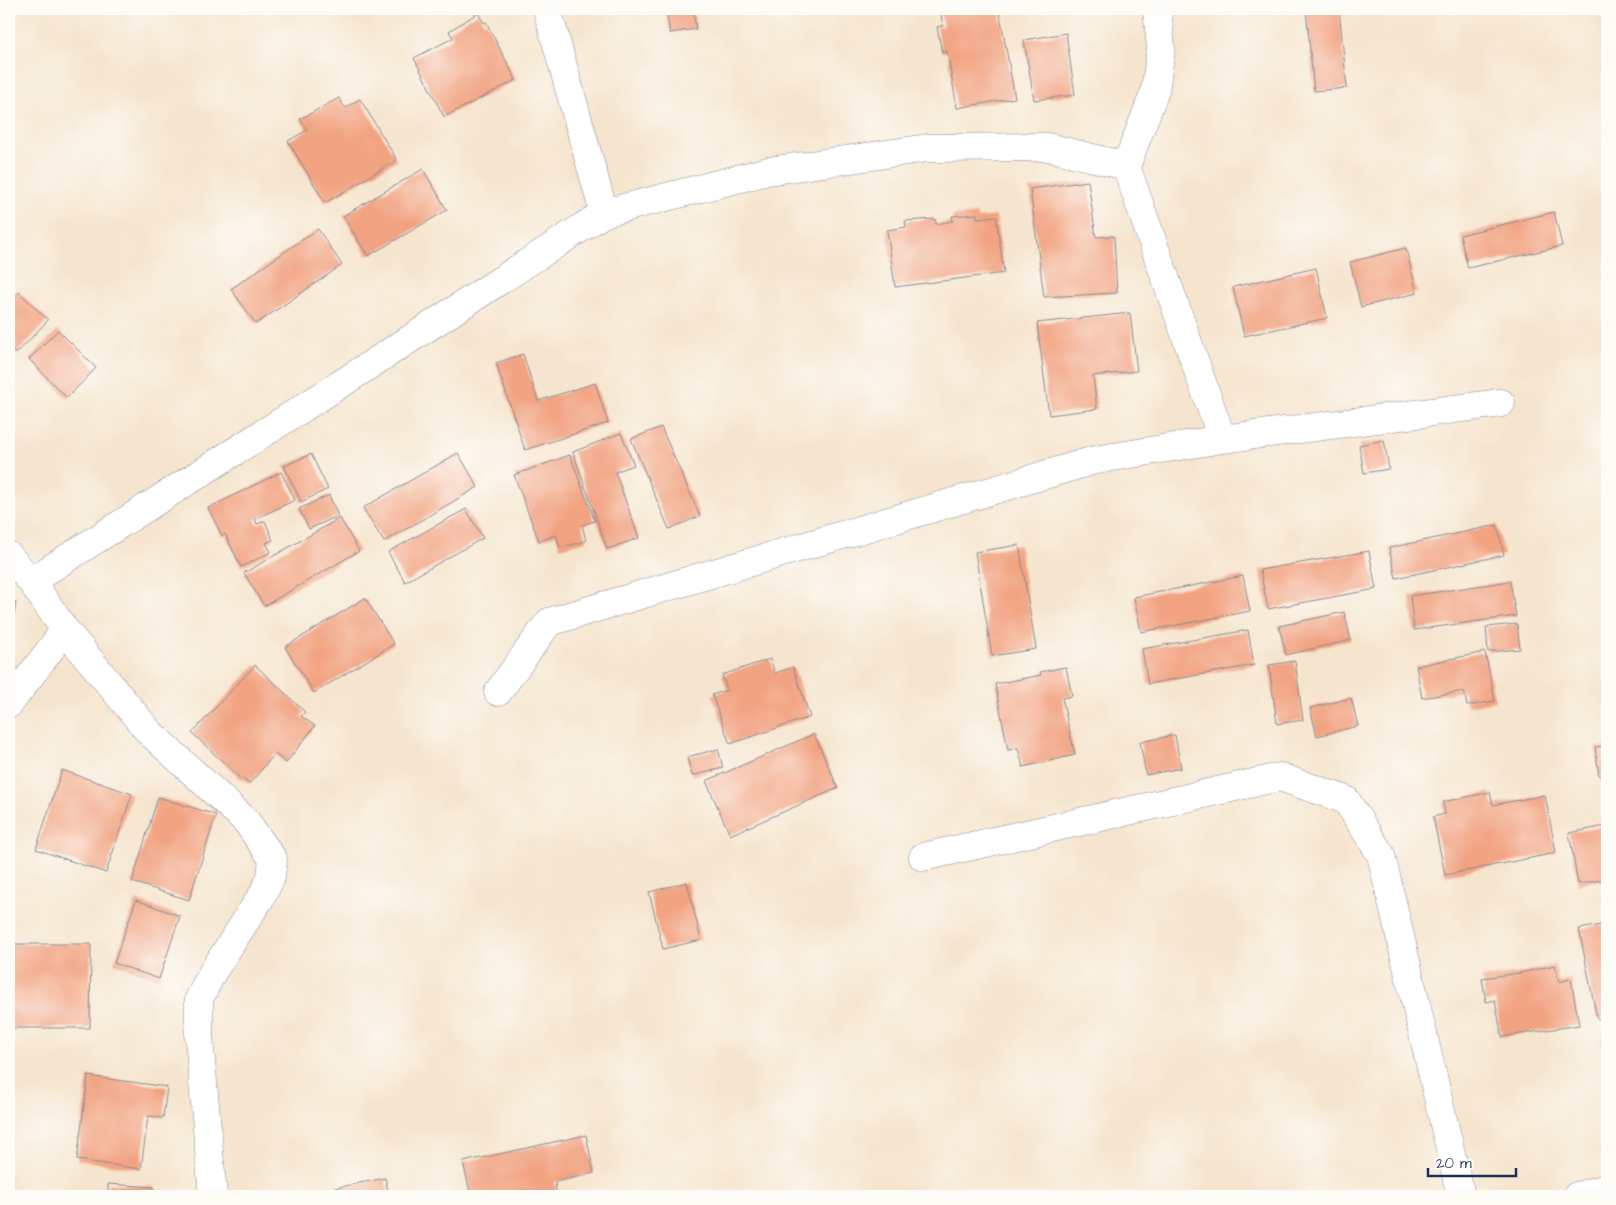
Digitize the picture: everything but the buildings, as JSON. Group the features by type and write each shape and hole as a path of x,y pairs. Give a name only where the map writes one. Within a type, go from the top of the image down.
{"street":[{"path":"547,9 604,212"},
{"path":"1157,9 1161,49 1155,91 1126,166 1222,440"},
{"path":"31,581 331,391 604,212 768,171 928,148 1048,147 1126,166"},
{"path":"498,692 549,622 1095,460 1222,440 1501,403"},
{"path":"9,556 31,581 65,630 149,732 246,821 273,859 270,877 263,894 212,973 199,999 199,1037 213,1196"},
{"path":"9,704 65,630"},
{"path":"923,858 1280,776 1346,800 1381,855 1461,1196"},
{"path":"1577,1196 1607,1188"}]}
